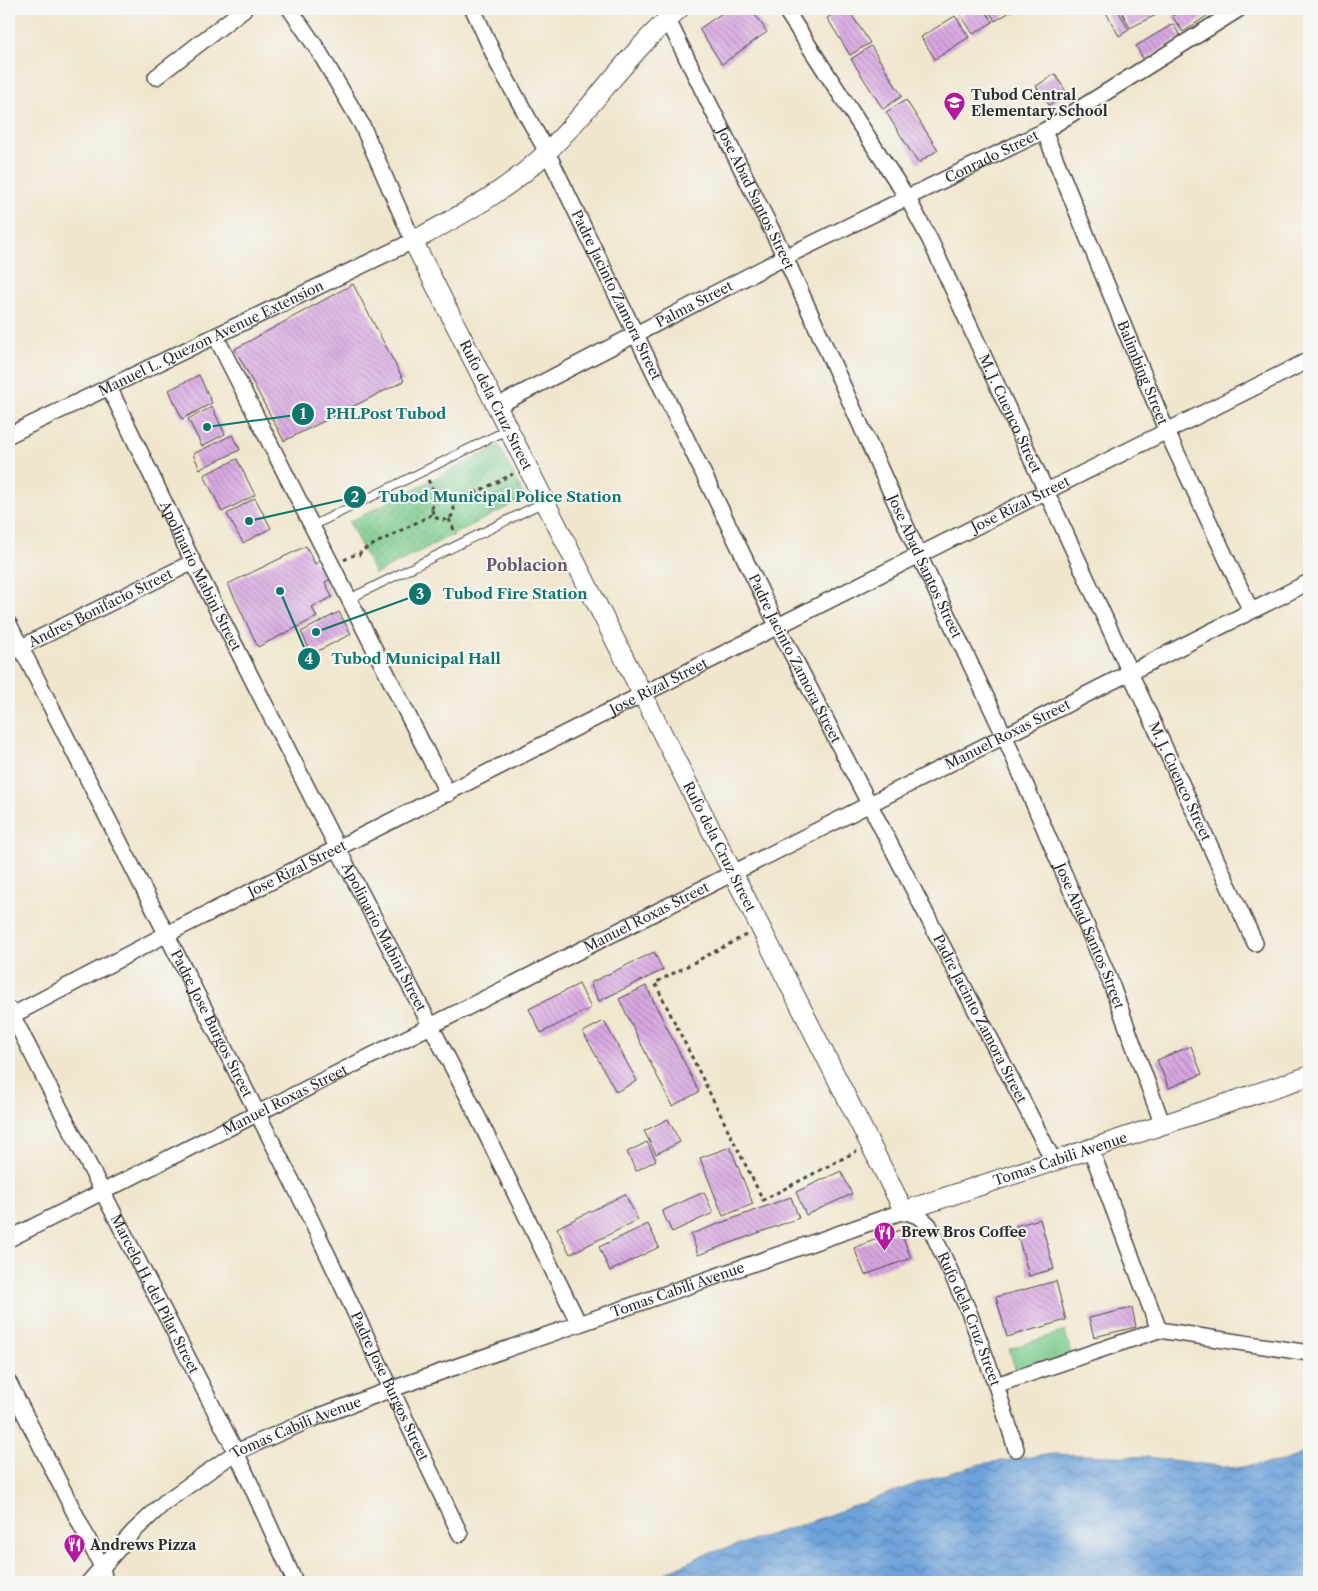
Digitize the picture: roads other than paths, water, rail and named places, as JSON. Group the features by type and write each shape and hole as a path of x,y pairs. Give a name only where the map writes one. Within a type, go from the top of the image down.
{"street":[{"path":"156,76 244,9"},
{"path":"290,9 318,50 362,125 413,241 498,193 547,152 673,14"},
{"name":"Padre Jacinto Zamora Street","path":"473,9 498,64 547,152 778,627 1053,1160"},
{"name":"M. J. Cuenco Street","path":"785,9 908,199 963,308 1128,674 1254,943"},
{"name":"Conrado Street","path":"785,257 908,199 1044,130 1240,9"},
{"name":"Jose Abad Santos Street","path":"673,14 919,555 1004,735 1112,986 1162,1123"},
{"name":"Balimbing Street","path":"1044,130 1168,432 1251,611"},
{"name":"Manuel L. Quezon Avenue Extension","path":"9,435 413,241"},
{"name":"Rufo dela Cruz Street","path":"413,241 904,1212 920,1217 929,1225 969,1312 996,1386 1016,1449"},
{"name":"Palma Street","path":"498,406 785,257"},
{"path":"216,337 448,794"},
{"name":"Jose Rizal Street","path":"10,1014 1309,360"},
{"name":"Apolinario Mabini Street","path":"109,387 193,562 338,849 432,1026 579,1324"},
{"name":"Andres Bonifacio Street","path":"14,650 193,562"},
{"name":"Manuel Roxas Street","path":"9,1239 733,874 868,803 1309,582"},
{"name":"Padre Jose Burgos Street","path":"9,624 14,650 166,936 303,1203 460,1534"},
{"name":"Marcelo H. del Pilar Street","path":"10,1014 236,1452 295,1582"},
{"name":"Tomas Cabili Avenue","path":"89,1582 134,1531 165,1502 236,1452 312,1418 1053,1160 1309,1076"},
{"path":"1090,1148 1159,1330"},
{"path":"996,1386 1159,1330 1309,1353"},
{"path":"9,1383 102,1567 105,1582"}],"lane":[{"path":"312,526 509,429"},
{"path":"349,599 545,502"}],"water":[{"path":"1309,1451 1309,1582 647,1582 701,1556 801,1525 924,1481 980,1464 1053,1454 1147,1457 1235,1468 1284,1461"}],"place":[{"name":"Tubod Central Elementary School","path":"955,122"},
{"name":"PHLPost Tubod","path":"207,427"},
{"name":"Tubod Municipal Police Station","path":"249,521"},
{"name":"Tubod Municipal Hall","path":"280,591"},
{"name":"Tubod Fire Station","path":"316,632"},
{"name":"Brew Bros Coffee","path":"885,1251"},
{"name":"Andrews Pizza","path":"74,1564"}],"district":[{"name":"Poblacion","path":"527,565"}]}
